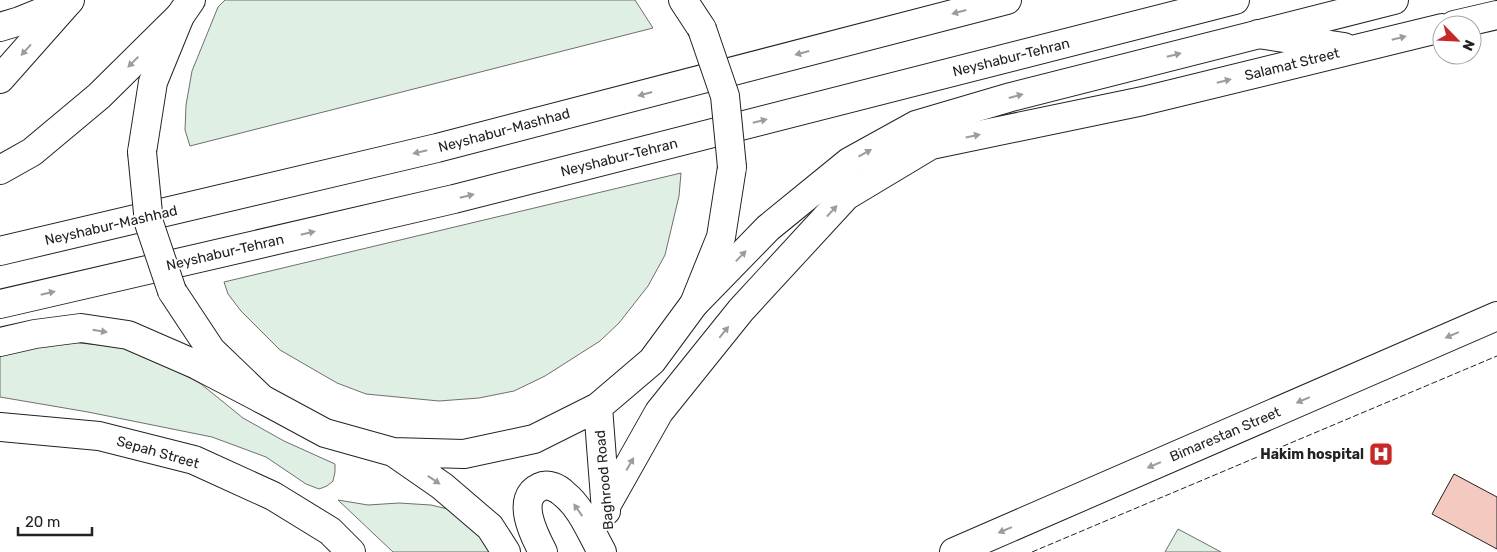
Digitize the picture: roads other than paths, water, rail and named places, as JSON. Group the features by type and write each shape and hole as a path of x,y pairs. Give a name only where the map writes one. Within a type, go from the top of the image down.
{"main road":[{"path":"0,27 20,21 70,0"},
{"path":"0,79 70,0"},
{"path":"683,0 702,29 725,96 732,167 721,238 694,304"},
{"name":"Neyshabur-Mashhad","path":"0,251 436,148 1006,0"},
{"name":"Neyshabur-Tehran","path":"0,304 454,199 1235,0"},
{"path":"0,342 35,334 81,328 128,335 197,365 325,434 393,452 464,454 534,439 598,407 652,361 694,304 768,228 849,162 916,125 1021,94 1394,0"},
{"path":"186,8 153,82 142,152 149,223 172,291 211,350 262,399"},
{"path":"0,170 32,152 99,96 186,8"},
{"path":"1482,18 1497,15"},
{"name":"Salamat Street","path":"606,506 659,412 741,310 846,196 931,145 1143,102 1432,30"},
{"path":"1256,34 1357,48"},
{"name":"Bimarestan Street","path":"954,552 1497,316"},
{"name":"Baghrood Road","path":"598,407 611,552"},
{"name":"Sepah Street","path":"0,427 99,436 194,460 273,496 330,531 351,552"},
{"path":"393,452 442,486 490,527 506,552"},
{"path":"543,552 528,517 527,501 532,492 541,486 553,486 574,504 602,552"}],"place":[{"name":"Hakim hospital","path":"1381,454"}]}
